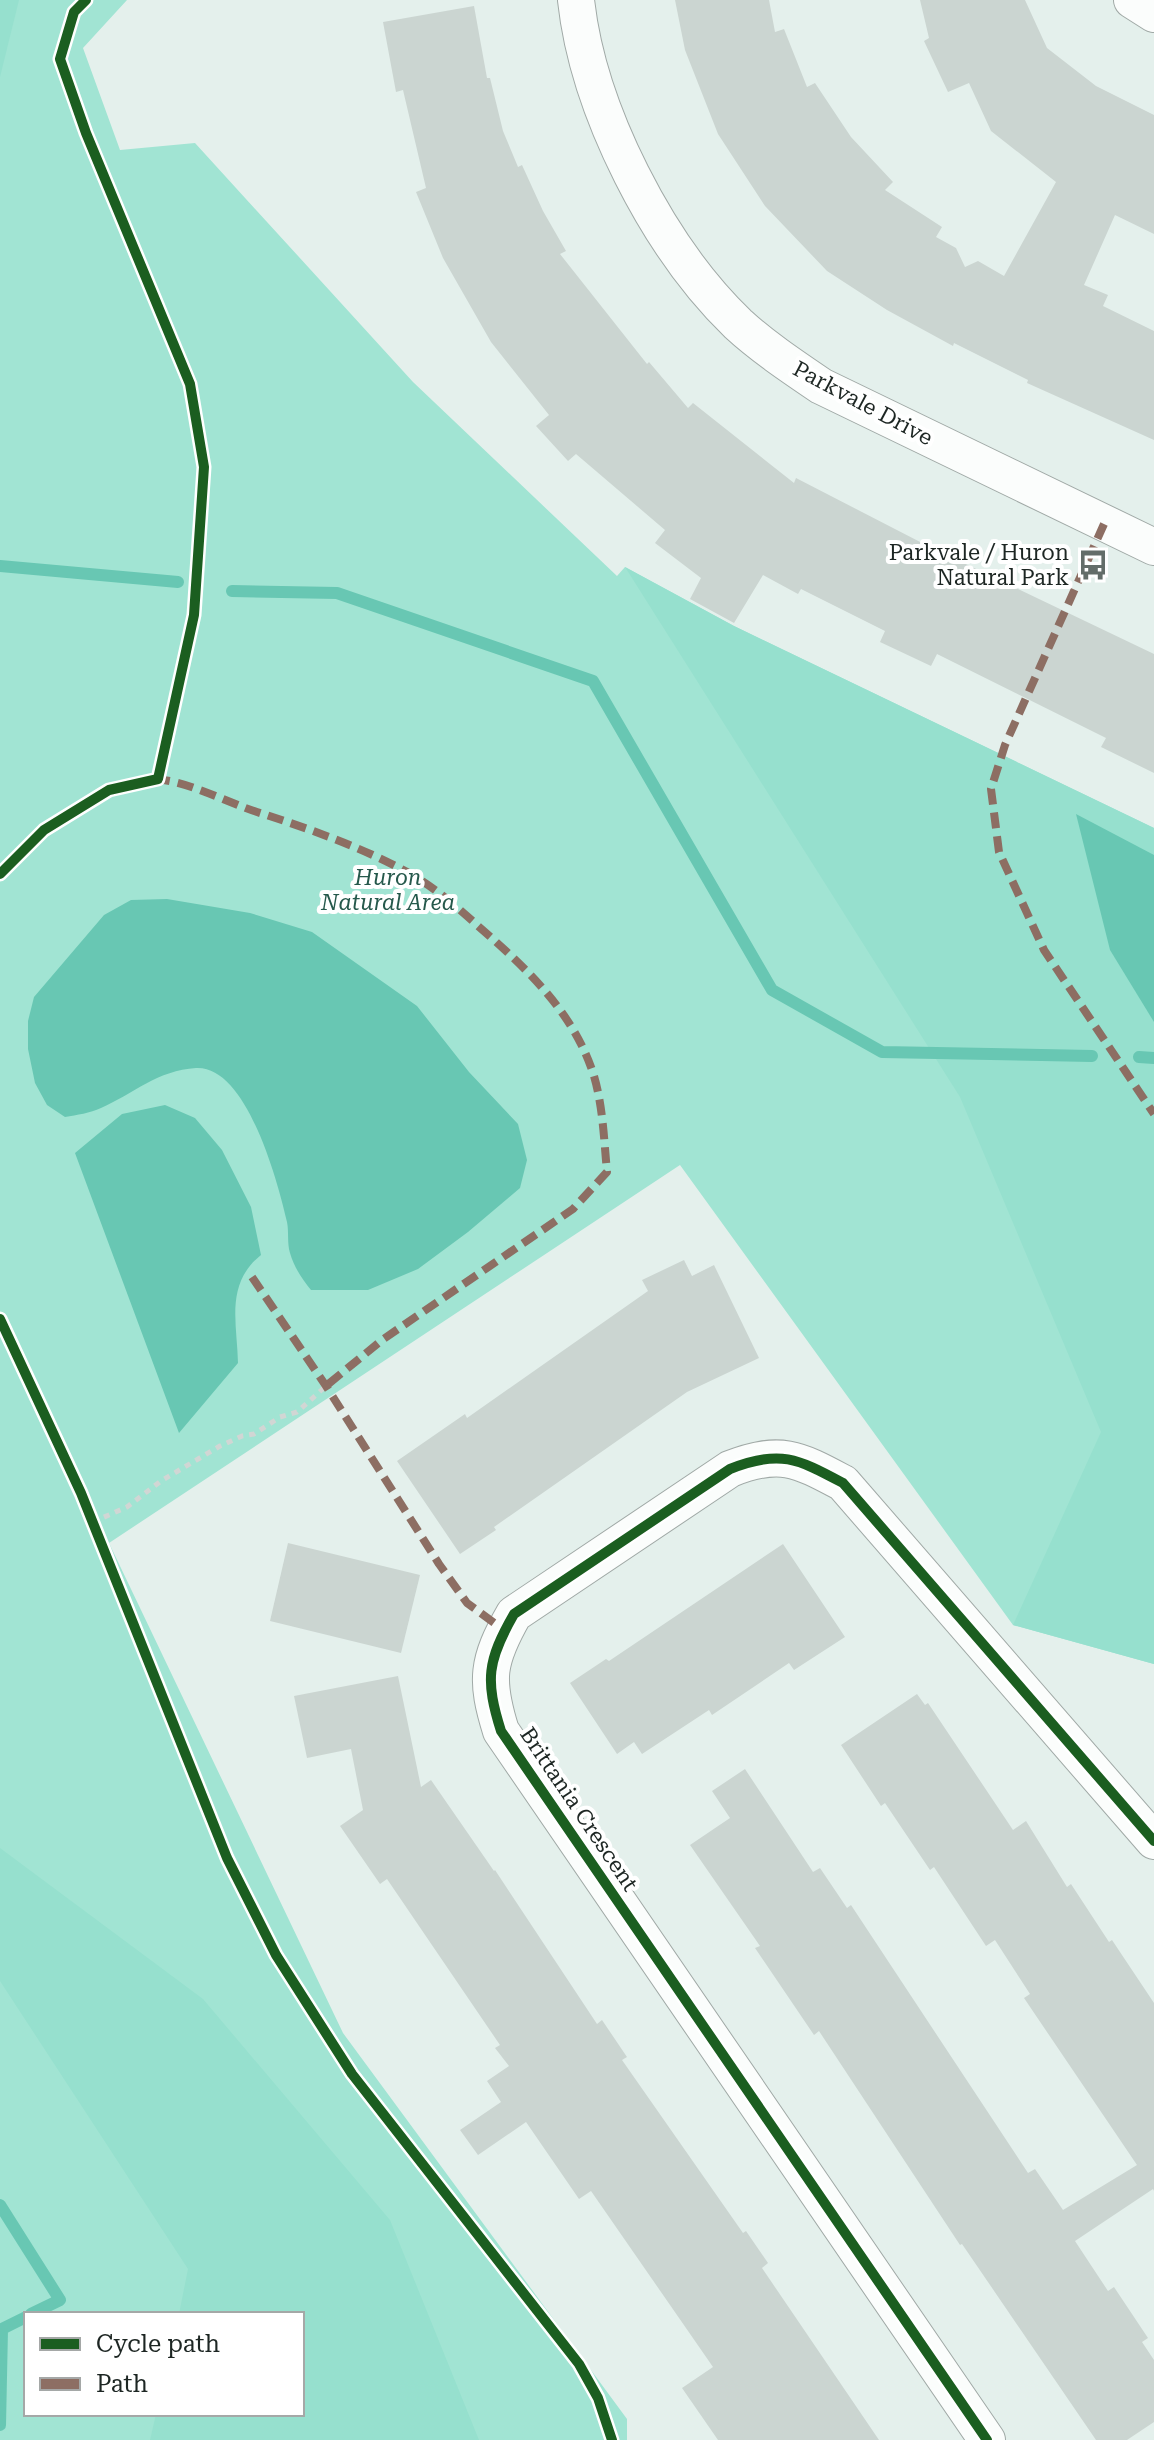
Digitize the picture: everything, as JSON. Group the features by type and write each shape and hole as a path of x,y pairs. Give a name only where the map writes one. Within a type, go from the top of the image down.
{"street":[{"name":"Parkvale Drive","path":"576,0 580,35 591,77 622,157 684,259 738,324 778,357 821,386 1154,547"},
{"path":"1132,0 1154,14"},
{"name":"Brittania Crescent","path":"987,2440 501,1731 492,1703 489,1676 498,1643 514,1614 730,1469 755,1459 786,1457 843,1483 1154,1841"}],"path":[{"path":"93,1522 127,1507 161,1481 220,1446 254,1434 280,1417 297,1412 326,1386"}],"green space":[{"name":"Huron Natural Area","path":"0,0 127,0 83,48 120,150 195,143 413,382 617,576 625,567 734,626 1154,828 1154,1664 1013,1625 680,1165 109,1543 343,2033 627,2419 627,2440 0,2440"}],"shaded area":[{"path":"0,0 19,0 0,77"},
{"path":"625,567 734,626 1154,828 1154,1664 1013,1625 1101,1432 960,1097"},
{"path":"1076,814 1154,855 1154,1022 1110,950"},
{"path":"167,899 250,913 312,932 417,1006 469,1072 518,1124 527,1160 520,1188 418,1269 368,1290 311,1290 292,1258 283,1204 257,1129 230,1085 214,1072 196,1068 170,1073 101,1108 79,1115 65,1117 47,1105 35,1083 28,1049 28,1021 34,997 104,915 131,900"},
{"path":"165,1105 195,1118 222,1150 251,1207 261,1255 242,1278 238,1291 235,1318 238,1363 179,1433 75,1153 122,1114"},
{"path":"0,1848 203,1999 390,2220 479,2440 150,2440 156,2416 304,2416 304,2312 179,2312 188,2269 0,1981"}],"building":[{"path":"675,0 769,0 775,32 784,29 807,87 815,83 851,137 893,182 885,190 942,227 936,237 956,248 965,267 978,261 1004,276 1056,182 991,131 969,83 948,92 924,41 929,38 920,0 1025,0 1047,48 1096,86 1154,115 1154,234 1115,215 1084,285 1108,295 1103,306 1154,331 1154,440 1027,383 1028,380 954,343 953,346 887,310 827,271 765,206 718,134 685,50"},
{"path":"474,6 487,78 490,78 503,131 518,167 522,165 566,251 560,254 647,364 649,362 688,408 693,403 794,483 796,478 926,545 1154,654 1154,773 1101,747 1106,738 937,654 931,666 880,642 885,631 801,589 798,594 763,575 734,623 690,599 701,578 655,543 665,530 576,454 568,461 536,426 549,415 491,342 443,258 416,192 426,188 403,90 396,92 383,22"},
{"path":"684,1260 692,1276 714,1265 759,1358 687,1392 460,1554 397,1461 465,1414 467,1418 648,1291 642,1280"},
{"path":"288,1543 420,1575 401,1653 270,1621"},
{"path":"783,1544 845,1637 794,1670 789,1663 712,1715 709,1710 642,1754 634,1742 617,1754 570,1683 606,1659 609,1661"},
{"path":"398,1676 421,1787 431,1780 597,2024 602,2020 627,2057 622,2060 743,2233 746,2231 768,2263 762,2268 879,2440 718,2440 682,2388 713,2367 591,2191 579,2199 526,2122 478,2155 460,2130 501,2102 487,2081 509,2066 495,2048 500,2045 387,1879 380,1884 340,1826 363,1810 351,1749 307,1758 294,1696"},
{"path":"917,1694 925,1705 928,1703 1013,1830 1026,1821 1067,1887 1071,1884 1154,2003 1154,2191 1075,2241 1108,2291 1114,2287 1148,2338 1142,2342 1154,2360 1154,2422 1127,2440 1096,2440 960,2245 819,2031 814,2035 755,1948 760,1946 690,1845 730,1818 712,1791 745,1769 813,1872 820,1868 847,1908 851,1905 1028,2173 1035,2169 1063,2210 1137,2165 1024,1998 1030,1994 995,1940 986,1946 934,1867 930,1870 885,1803 881,1806 841,1745"}],"waterway":[{"path":"0,566 178,582"},
{"path":"232,591 337,593 593,681 772,990 882,1052 1092,1056"},
{"path":"1139,1057 1154,1058"},
{"path":"0,2205 60,2300 35,2312"},
{"path":"0,2425 2,2329 24,2318"}],"marked path":[{"path":"1104,524 1005,745 991,789 999,852 1044,950 1154,1114"},
{"path":"154,780 191,787 335,839 427,884 495,941 546,993 574,1031 594,1076 607,1172 573,1209 382,1340 326,1386"},
{"path":"252,1277 326,1386 439,1564 467,1603 505,1631"}],"cycle path":[{"path":"0,874 44,830 109,790 158,779 194,615 204,467 190,384 86,133 60,59 74,12 86,0"},
{"path":"0,1319 81,1493 227,1858 276,1955 352,2074 579,2364 598,2398 612,2440"},
{"path":"987,2440 501,1731 492,1698 494,1658 514,1614 730,1469 762,1459 776,1458 801,1463 843,1483 1154,1841"}],"place":[{"name":"Parkvale / Huron Natural Park","path":"1093,565"}]}
